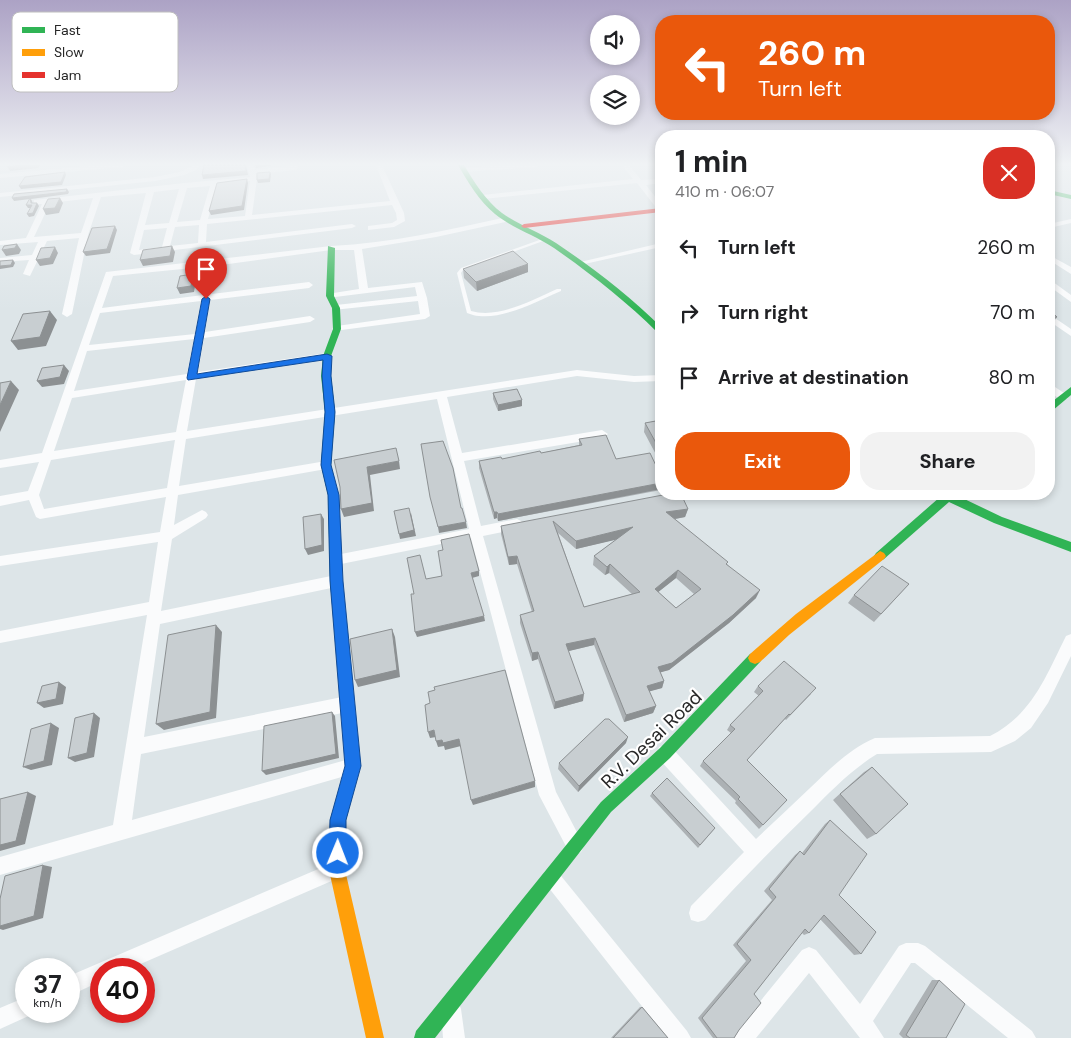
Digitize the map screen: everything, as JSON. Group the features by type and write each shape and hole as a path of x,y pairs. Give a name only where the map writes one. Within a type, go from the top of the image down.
{"street":[{"path":"29,240 41,213"},
{"path":"67,314 84,235 92,213"},
{"path":"119,273 134,253 146,213"},
{"path":"165,250 176,213"},
{"path":"202,246 203,223 206,213"},
{"path":"134,253 202,246 238,230 248,218 248,213"},
{"path":"248,218 269,227 306,213"},
{"path":"310,213 310,232"},
{"path":"353,213 352,226 355,230 366,232 370,244"},
{"path":"371,228 394,225 401,221 400,213"},
{"path":"501,213 507,219 524,226 545,239 580,263 642,311 655,325"},
{"path":"524,226 625,213"},
{"path":"326,465 172,493 40,514 33,495 109,274 217,263 331,248 358,247 436,235 507,219"},
{"path":"1055,225 1071,221"},
{"path":"142,228 203,223 238,230 269,227 310,232 352,226"},
{"path":"0,243 84,235"},
{"path":"28,274 43,240"},
{"path":"580,263 655,246"},
{"path":"358,247 364,292"},
{"path":"331,248 330,296 336,308 336,329 327,356 326,376 330,412 326,465 334,495 336,581 353,766 338,820 337,870 375,1038"},
{"path":"0,260 36,257"},
{"path":"1055,261 1071,271"},
{"path":"121,833 181,435 206,299 217,263"},
{"path":"330,296 418,284 423,298 425,316 336,329"},
{"path":"96,311 310,285"},
{"path":"1055,287 1071,299"},
{"path":"336,308 423,298"},
{"path":"83,350 310,320"},
{"path":"1055,321 1071,333"},
{"path":"67,395 191,378 327,356"},
{"path":"0,464 577,373 634,379 655,378"},
{"path":"1055,388 1067,393 1055,404"},
{"path":"441,394 476,533 548,795 575,846"},
{"path":"457,458 602,434"},
{"path":"0,501 33,495"},
{"name":"R.V. Desai Road","path":"423,1038 606,807 664,753 770,643 848,583 941,500"},
{"path":"955,500 998,520 1071,547"},
{"path":"0,561 166,537 202,515"},
{"path":"336,560 534,521"},
{"path":"0,637 154,613 336,581"},
{"path":"698,914 756,852 840,771 855,758 875,746 991,744 1009,735 1025,722 1042,698 1071,641"},
{"path":"134,747 347,704"},
{"path":"664,753 756,852"},
{"path":"0,866 353,766"},
{"path":"131,958 337,870"},
{"path":"551,877 680,1038"},
{"path":"860,1022 902,958 906,954 918,954 1025,1038"},
{"path":"743,1038 809,957 873,1038"},
{"path":"450,1004 454,1038"},
{"path":"0,1019 15,1012"}],"lane":[{"path":"545,239 462,269 459,273 469,312 479,314 506,312 559,290"}],"building":[{"path":"115,226 107,249 83,252 92,228"},
{"path":"17,244 15,248 2,250 4,246"},
{"path":"172,246 170,256 140,260 143,250"},
{"path":"55,247 50,258 36,260 41,248"},
{"path":"513,251 528,264 476,282 463,269"},
{"path":"13,260 11,265 0,266 0,261"},
{"path":"193,274 191,286 177,288 180,276"},
{"path":"50,311 40,337 11,341 23,314"},
{"path":"64,365 60,377 37,381 42,368"},
{"path":"11,381 0,405 0,383"},
{"path":"517,389 522,400 498,405 493,393"},
{"path":"655,421 655,441 645,423"},
{"path":"606,435 616,459 650,453 655,463 655,484 498,514 494,512 479,461 501,457 502,459 540,451 541,453 582,445 579,439"},
{"path":"443,441 453,468 461,508 466,522 438,527 430,497 421,444"},
{"path":"396,448 399,461 367,467 372,503 341,509 340,487 334,460"},
{"path":"655,496 655,500 684,500 688,509 666,512 728,562 726,564 760,590 733,615 672,663 658,667 664,681 647,686 656,706 626,715 595,638 566,644 584,694 555,702 538,652 532,653 520,615 534,611 517,556 508,557 501,526","holes":["553,521 576,541 633,527 594,556 607,567 610,564 640,592 584,607","678,570 701,589 676,608 655,589"]},
{"path":"409,508 414,530 399,534 394,511"},
{"path":"321,514 322,545 305,549 303,517"},
{"path":"469,534 479,571 471,573 484,616 415,632 411,594 414,594 407,558 420,555 426,579 442,576 438,551 443,550 441,540"},
{"path":"882,566 909,584 881,614 854,595"},
{"path":"216,625 210,712 156,724 168,635"},
{"path":"392,629 397,670 355,680 350,639"},
{"path":"784,661 816,688 789,714 747,760 787,800 763,825 738,799 740,797 703,761 735,729 730,725 763,691 758,686"},
{"path":"505,670 535,781 471,800 459,739 443,743 442,740 436,741 434,730 428,732 425,705 430,703 428,692 435,690 434,687"},
{"path":"59,682 56,699 37,703 42,686"},
{"path":"332,712 336,754 262,771 264,726"},
{"path":"94,713 87,753 68,758 75,718"},
{"path":"605,719 609,719 628,737 579,786 559,763"},
{"path":"51,723 44,761 23,767 31,729"},
{"path":"872,767 908,804 876,834 840,794"},
{"path":"667,778 715,828 700,845 652,793"},
{"path":"28,792 16,841 0,845 0,799"},
{"path":"830,820 867,854 839,895 876,932 861,954 824,915 809,933 805,929 754,994 761,1003 734,1038 717,1038 702,1018 751,960 737,944 776,897 769,889 800,851 804,855"},
{"path":"43,865 34,916 0,926 0,899 5,876"},
{"path":"939,980 965,1004 946,1038 910,1038 906,1035"},
{"path":"642,1007 668,1038 613,1038"}],"traffic: fast":[{"path":"499,213 547,241 582,265 610,285 655,325"},
{"path":"331,248 330,296 336,308 337,329 327,356 326,376 330,412 326,465 333,495 336,581 353,766 338,820 338,831"},
{"path":"1055,404 1071,390"},
{"path":"880,556 944,500"},
{"path":"956,500 998,520 1071,547"},
{"path":"423,1038 606,807 665,753 755,658"}],"traffic: slow":[{"path":"755,658 800,618 880,556"},
{"path":"338,831 337,870 375,1038"}],"traffic: jam":[{"path":"524,226 632,213"}],"route":[{"path":"206,299 191,378 327,356 326,376 330,412 326,465 334,495 336,581 353,766 338,820 338,853"}]}
